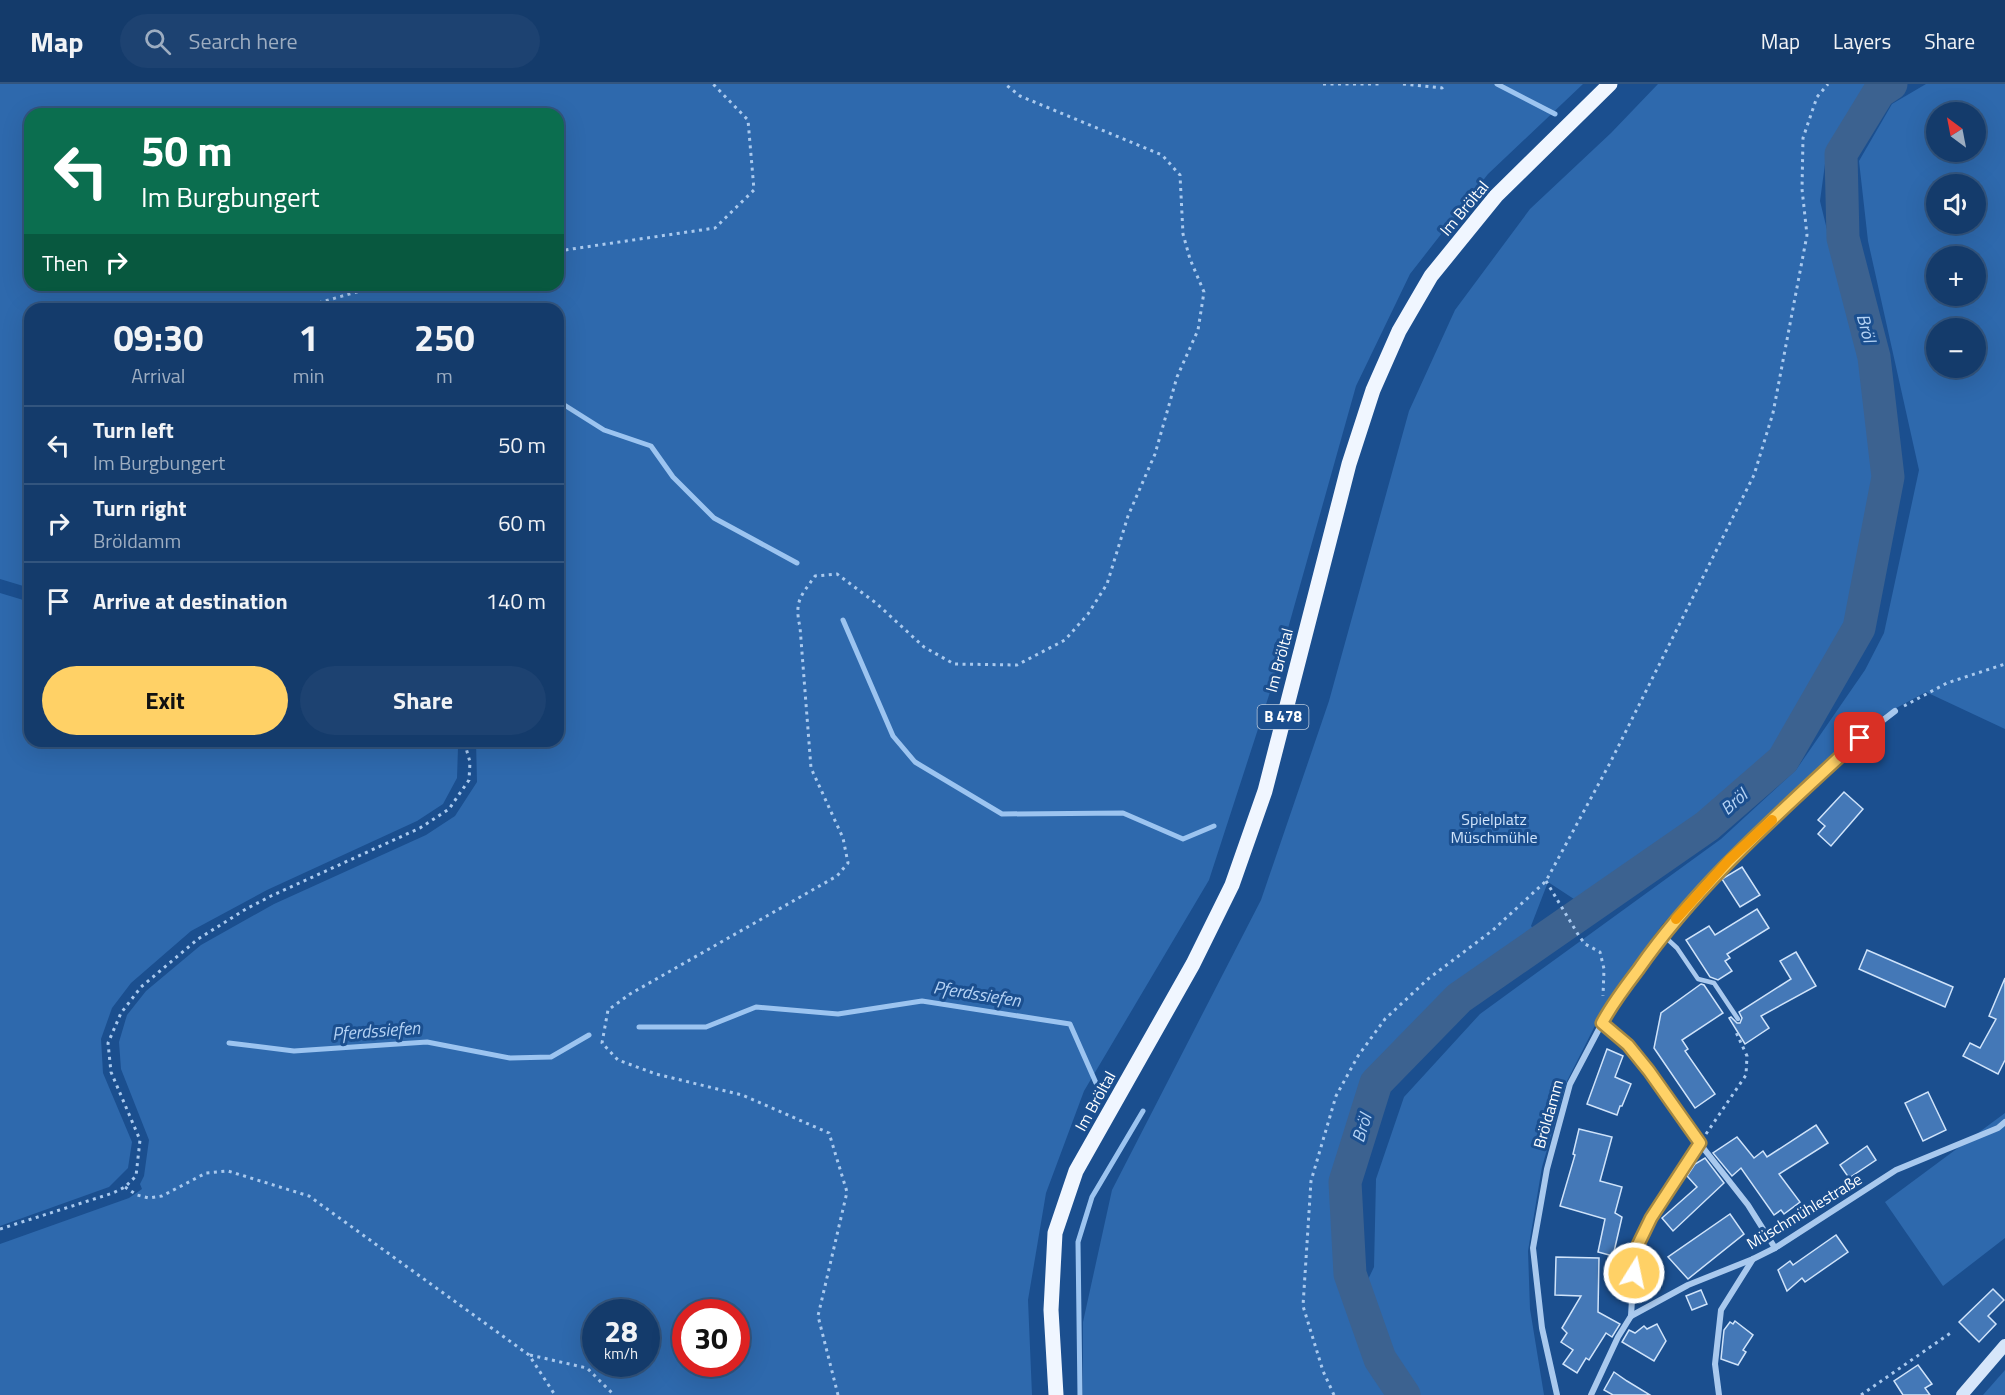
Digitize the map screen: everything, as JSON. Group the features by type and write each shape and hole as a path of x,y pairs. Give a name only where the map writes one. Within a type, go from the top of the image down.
{"main road":[{"name":"Im Bröltal","path":"1056,1395 1052,1310 1055,1233 1076,1171 1192,964 1232,885 1265,791 1349,464 1373,390 1399,331 1431,276 1496,196 1610,84"}],"street":[{"name":"Bröldamm","path":"1557,1395 1542,1328 1533,1248 1547,1169 1570,1083 1609,1010 1663,935 1729,860 1860,738 1895,711"},
{"path":"1602,1023 1628,1045 1649,1071 1698,1141 1748,1205 1775,1248"},
{"name":"Müschmühlestraße","path":"1631,1316 1689,1285 1775,1248 1896,1170 1998,1128 2005,1122"},
{"path":"1591,1395 1618,1337 1631,1316 1635,1251 1651,1218 1698,1141"},
{"path":"1719,1395 1715,1364 1721,1310 1753,1259"},
{"path":"1962,1395 2005,1346"}],"lane":[{"path":"1663,935 1677,948 1698,978 1714,983 1738,1019"}],"path":[{"path":"564,250 716,228 754,190 748,120 713,84"},
{"path":"838,1395 818,1316 847,1192 829,1133 742,1095 656,1074 618,1060 602,1042 608,1010 630,994 837,876 848,863 843,838 811,768 800,627 796,610 801,596 816,576 837,574 876,603 924,647 954,664 1017,665 1046,650 1065,640 1088,614 1107,584 1128,516 1155,454 1177,377 1198,330 1203,292 1183,234 1180,175 1162,155 1020,96 1005,84"},
{"path":"1323,84 1379,84"},
{"path":"1403,84 1442,88 1446,84"},
{"path":"1334,1395 1323,1371 1303,1306 1311,1181 1336,1096 1358,1056 1385,1019 1428,979 1493,930 1546,881 1610,763 1754,475 1773,413 1807,235 1802,189 1803,138 1817,98 1828,84"},
{"path":"318,303 360,291"},
{"path":"1895,711 1947,683 2005,664"},
{"path":"0,1229 113,1193 136,1176 140,1140 111,1072 108,1043 121,1013 141,987 198,939 246,909 420,828 449,809 469,780 470,762 466,747"},
{"path":"1546,881 1585,944 1600,952 1604,969 1603,998 1609,1010"},
{"path":"1698,1141 1708,1132 1746,1075 1747,1056 1735,1031"},
{"path":"124,1186 137,1195 149,1198 162,1196 206,1173 228,1171 309,1196 528,1355 555,1395"},
{"path":"1861,1395 1952,1332"},
{"path":"528,1355 587,1368 614,1395"}],"green space":[{"path":"0,84 1583,84 1488,174 1410,274 1356,386 1271,689 1209,880 1084,1091 1046,1193 1028,1300 1032,1395 0,1395 0,1244 129,1198 142,1189 140,1184 144,1176 149,1140 121,1069 119,1042 127,1015 146,991 201,945 274,904 426,835 455,816 477,782 476,747 564,747 564,303 24,303 24,586 0,579"},
{"name":"Spielplatz Müschmühle","path":"1658,84 1869,84 1832,143 1825,164 1820,201 1849,320 1863,366 1880,479 1854,622 1779,755 1697,819 1580,903 1548,882 1531,926 1538,935 1457,989 1373,1081 1335,1180 1341,1276 1350,1317 1374,1267 1376,1179 1404,1097 1480,1014 1721,839 1796,770 1865,670 1884,633 1919,470 1868,241 1859,161 1892,104 1926,84 2005,84 2005,729 1926,692 1887,713 1857,736 1732,850 1697,886 1662,925 1607,1002 1567,1081 1542,1167 1528,1251 1530,1309 1544,1395 1083,1395 1083,1322 1112,1190 1261,900 1329,701 1409,411 1455,310 1530,209 1611,133"},
{"path":"0,593 24,600 24,747 457,747 457,778 443,804 417,821 267,890 191,931 131,983 112,1008 101,1039 103,1073 132,1142 128,1168 109,1187 0,1226"},
{"path":"2005,1113 2005,1238 1943,1286 1885,1202"},
{"path":"2005,1370 2005,1395 1983,1395"}],"building":[{"path":"1844,792 1863,809 1831,846 1818,834 1825,826 1818,820"},
{"path":"1742,867 1760,895 1740,907 1722,879"},
{"path":"1757,909 1769,928 1727,954 1730,958 1725,961 1732,971 1718,980 1710,977 1686,940 1709,926 1715,935"},
{"path":"1867,950 1953,987 1945,1007 1859,969"},
{"path":"1796,952 1816,986 1761,1016 1769,1028 1745,1044 1729,1018 1740,1023 1742,1018 1739,1012 1791,979 1780,961"},
{"path":"2005,978 2005,1060 1998,1074 1963,1056 1970,1043 1980,1048 1996,1019 1989,1016"},
{"path":"1701,984 1723,1013 1682,1040 1688,1049 1685,1051 1715,1094 1695,1108 1654,1048 1661,1013"},
{"path":"1607,1049 1623,1056 1615,1077 1631,1084 1617,1115 1587,1104"},
{"path":"1928,1092 1946,1130 1923,1141 1905,1103"},
{"path":"1816,1125 1828,1143 1779,1174 1800,1202 1784,1214 1781,1210 1774,1215 1741,1168 1732,1176 1713,1153 1737,1137 1754,1158 1763,1151 1767,1157"},
{"path":"1579,1129 1612,1137 1600,1181 1622,1187 1615,1213 1622,1217 1613,1256 1598,1252 1605,1219 1560,1206 1575,1155 1573,1154"},
{"path":"1867,1146 1876,1160 1849,1178 1840,1165"},
{"path":"1705,1158 1724,1183 1673,1231 1662,1218 1697,1187 1687,1176 1695,1164"},
{"path":"1730,1214 1744,1234 1688,1279 1668,1257"},
{"path":"1836,1235 1848,1252 1805,1282 1802,1278 1787,1291 1778,1270 1790,1261 1793,1265"},
{"path":"1556,1257 1599,1258 1598,1312 1620,1324 1612,1337 1606,1333 1589,1360 1586,1358 1577,1373 1563,1364 1573,1350 1561,1342 1567,1333 1562,1328 1581,1296 1555,1295"},
{"path":"1993,1289 2004,1300 1988,1316 1996,1324 1979,1342 1959,1322"},
{"path":"1701,1290 1707,1304 1692,1310 1686,1296"},
{"path":"1735,1321 1753,1335 1743,1350 1746,1352 1738,1365 1721,1359 1724,1330 1730,1322 1733,1324"},
{"path":"1657,1324 1666,1341 1654,1361 1622,1342 1629,1330 1635,1333 1644,1326 1647,1329"},
{"path":"1918,1365 1932,1384 1925,1388 1930,1395 1903,1395 1894,1381"},
{"path":"1614,1372 1650,1395 1613,1395 1604,1390"}],"waterway":[{"path":"1497,84 1555,114"},
{"name":"Bröl","path":"1404,1395 1380,1359 1350,1274 1345,1182 1376,1083 1459,998 1707,826 1783,760 1859,628 1888,477 1874,357 1843,238 1841,154 1879,92 1891,84"},
{"path":"564,405 604,430 651,446 673,477 714,518 797,563"},
{"path":"843,620 893,736 915,762 1002,814 1123,813 1183,839 1214,826"},
{"name":"Pferdssiefen","path":"639,1027 706,1027 756,1007 838,1014 922,1001 1070,1024 1096,1083"},
{"name":"Pferdssiefen","path":"229,1043 294,1051 427,1042 510,1058 551,1057 589,1035"},
{"name":"Pferdssiefen","path":"1080,1395 1078,1242 1092,1197 1143,1111"}],"slow traffic":[{"path":"1676,919 1729,860 1772,820"}],"route":[{"path":"1634,1273 1635,1251 1651,1218 1700,1143 1628,1045 1602,1023 1668,928 1690,902 1729,860 1860,738"}]}
